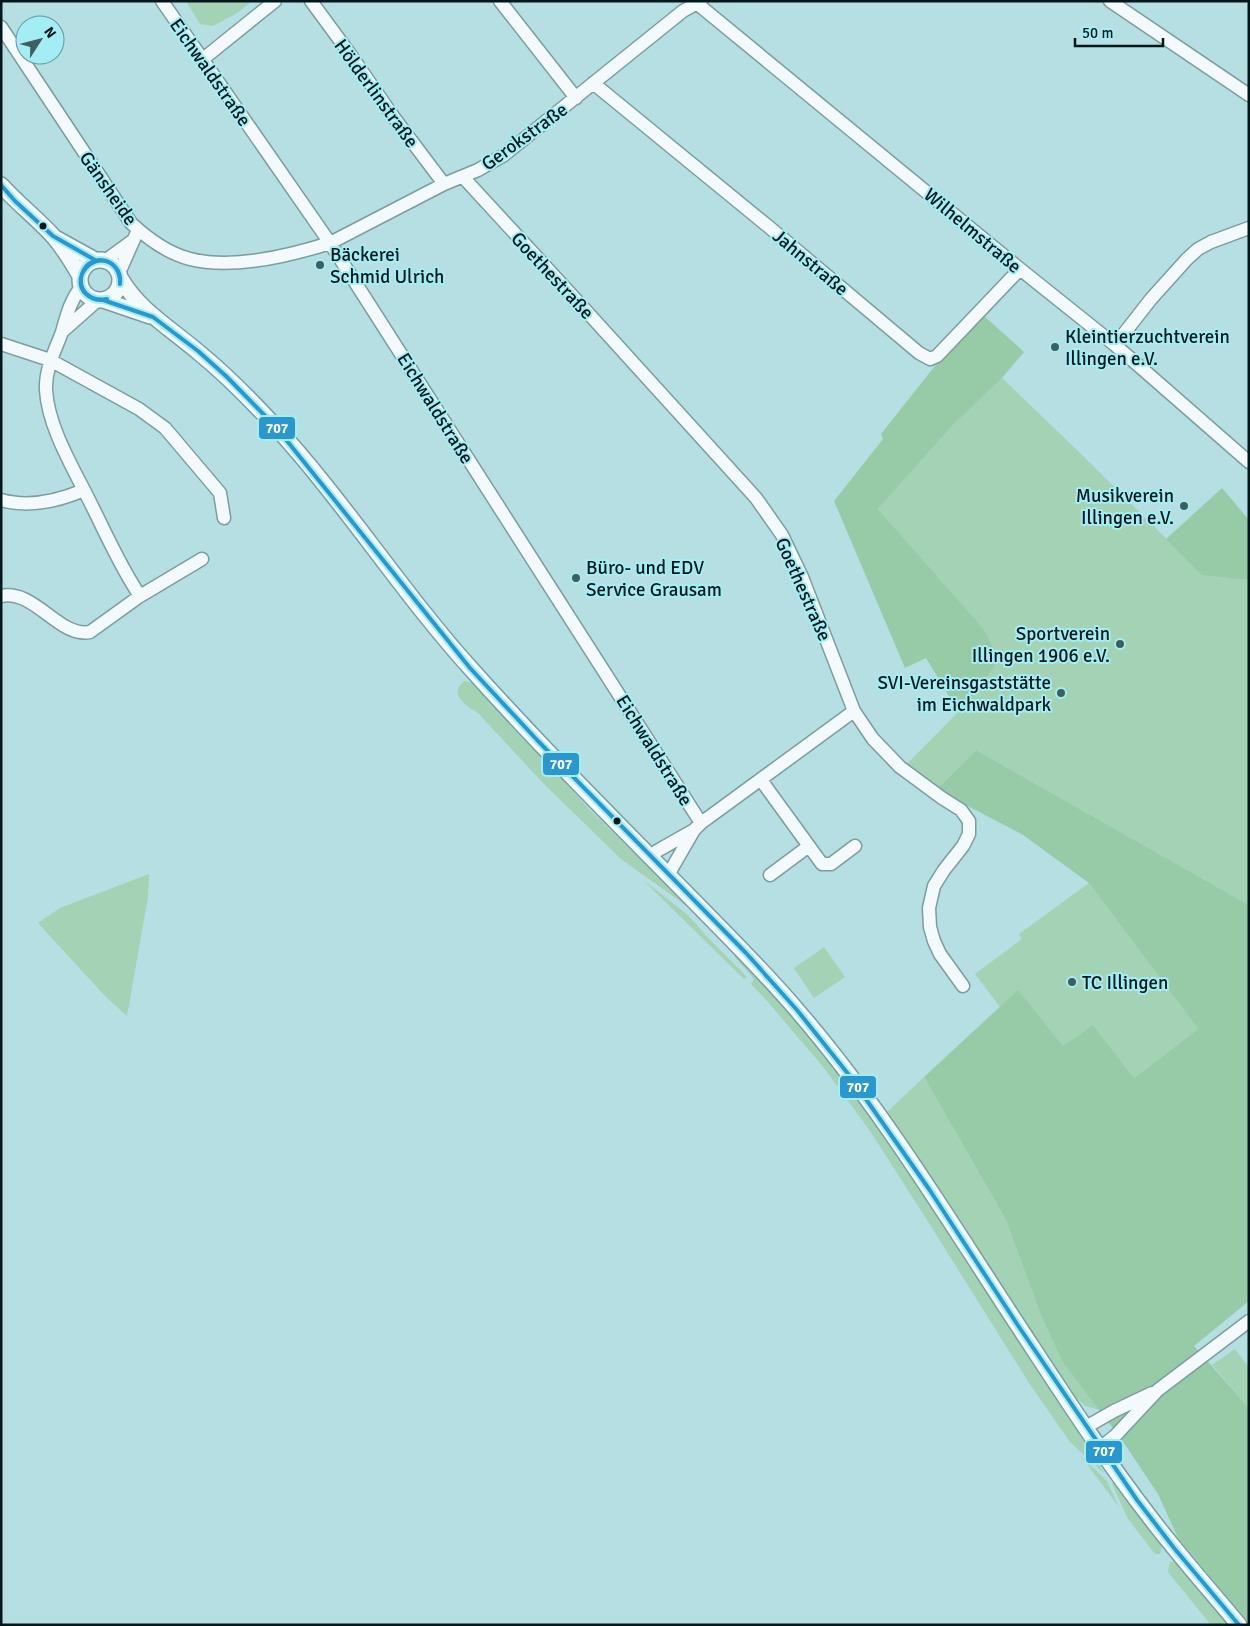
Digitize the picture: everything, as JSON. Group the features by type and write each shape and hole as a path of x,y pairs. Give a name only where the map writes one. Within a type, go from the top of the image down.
{"street":[{"name":"Eichwaldstraße","path":"162,1 330,242 697,826"},
{"path":"203,59 275,1"},
{"name":"Hölderlinstraße","path":"311,1 444,184"},
{"path":"500,1 576,98"},
{"path":"1110,1 1249,95"},
{"name":"Gerokstraße","path":"330,242 444,184 478,170 504,155 683,11 697,2"},
{"name":"Wilhelmstraße","path":"697,2 1020,269 1115,345 1249,462"},
{"name":"Gänsheide","path":"1,27 131,223 159,246 188,259 240,262 278,257 330,242"},
{"name":"Jahnstraße","path":"593,83 919,353 930,359 937,356 1020,269"},
{"name":"Goethestraße","path":"463,177 756,498 782,535 802,577 854,711 873,739 900,767 961,810 969,821 969,834 963,846 934,886 929,908 930,927 934,941 940,954 963,986"},
{"path":"1,185 15,201 53,236 69,257 88,296 153,317"},
{"path":"1115,345 1152,299 1198,249 1211,242 1249,228"},
{"path":"61,333 100,300 114,295 118,290 120,276 138,230"},
{"path":"53,236 114,265 132,295 153,317 198,351 227,377 275,426 470,668 538,741 746,953 798,1010 849,1075 929,1189 1100,1448 1151,1518 1239,1625"},
{"path":"132,242 101,260 85,266 50,360 46,388 48,406 56,431 112,547 140,596"},
{"path":"1,344 50,360 139,410 165,428 220,493 224,518"},
{"path":"1,500 30,504 69,497 84,490"},
{"path":"1,596 16,596 25,599 73,630 84,633 90,632 140,596 202,559"},
{"path":"651,857 761,780 854,711"},
{"path":"761,780 822,864 831,864 855,846"},
{"path":"668,875 697,826"},
{"path":"770,875 809,846"},
{"path":"1100,1448 1115,1436 1158,1390 1249,1321"},
{"path":"1086,1427 1158,1390"}],"green space":[{"path":"186,1 252,1 237,13 213,26 200,24"},
{"path":"983,315 1024,352 1002,378 952,426 878,509 983,628 999,659 972,698 958,711 926,658 905,668 834,501 883,439 881,434 934,367"},
{"name":"Sportverein Illingen 1906 e.V.","path":"1002,378 1202,574 1249,580 1249,901 1247,904 976,750 938,788 907,764 972,698 983,628 878,509 953,425"},
{"path":"1222,488 1249,520 1249,580 1202,575 1166,539"},
{"path":"464,681 476,684 588,808 688,907 621,859 544,784 478,713 460,699 458,690"},
{"path":"976,750 1247,904 1249,901 1249,1301 1194,1346 1249,1408 1249,1623 1178,1538 1158,1494 1122,1440 1062,1361 1040,1313 1006,1220 924,1077 1018,990 1063,1046 1093,1025 1134,1078 1198,1029 1089,883 1023,835 938,788"},
{"path":"149,874 148,897 127,1016 106,997 38,923 60,908"},
{"path":"643,880 688,915 747,977 744,979"},
{"name":"TC Illingen","path":"1089,883 1198,1029 1134,1078 1093,1025 1063,1046 1018,991 1000,1007 975,974 1022,939 1019,934"},
{"path":"824,947 845,977 814,998 794,968"},
{"path":"732,954 755,972 838,1070 887,1139 994,1299 1028,1357 1105,1474 1070,1442 1031,1386 870,1131 824,1068 751,984 754,979"},
{"path":"924,1077 1006,1220 1040,1313 1062,1361 1100,1410 1085,1406 1071,1393 884,1115"},
{"path":"1235,1349 1249,1368 1249,1408 1212,1365"},
{"path":"1080,1455 1107,1481 1119,1507"},
{"path":"1113,1482 1162,1544 1160,1554 1155,1554 1128,1519 1112,1484"},
{"path":"1170,1562 1176,1562 1231,1625 1211,1625 1168,1572"}],"transit line":[{"name":"707","path":"1,185 15,201 53,236 95,260"},
{"name":"707","path":"82,274 92,262 98,260 105,261 111,264 120,275 120,284"},
{"name":"707","path":"82,274 93,263 106,261 116,268 120,284"},
{"name":"707","path":"82,274 83,290 96,299 107,299"},
{"name":"707","path":"82,274 81,286 86,294 95,299 107,299"},
{"name":"707","path":"103,300 153,317 198,351 227,377 275,426 470,668 538,741 746,953 797,1010 849,1075 929,1189 1019,1327 1137,1500 1174,1548 1239,1625"}],"place":[{"name":"Bäckerei Schmid Ulrich","path":"320,265"},
{"name":"Kleintierzuchtverein Illingen e.V.","path":"1055,347"},
{"name":"Musikverein Illingen e.V.","path":"1184,506"},
{"name":"Büro- und EDV Service Grausam","path":"576,578"},
{"name":"Sportverein Illingen 1906 e.V.","path":"1120,644"},
{"name":"SVI-Vereinsgaststätte im Eichwaldpark","path":"1061,693"},
{"name":"TC Illingen","path":"1072,982"}]}
